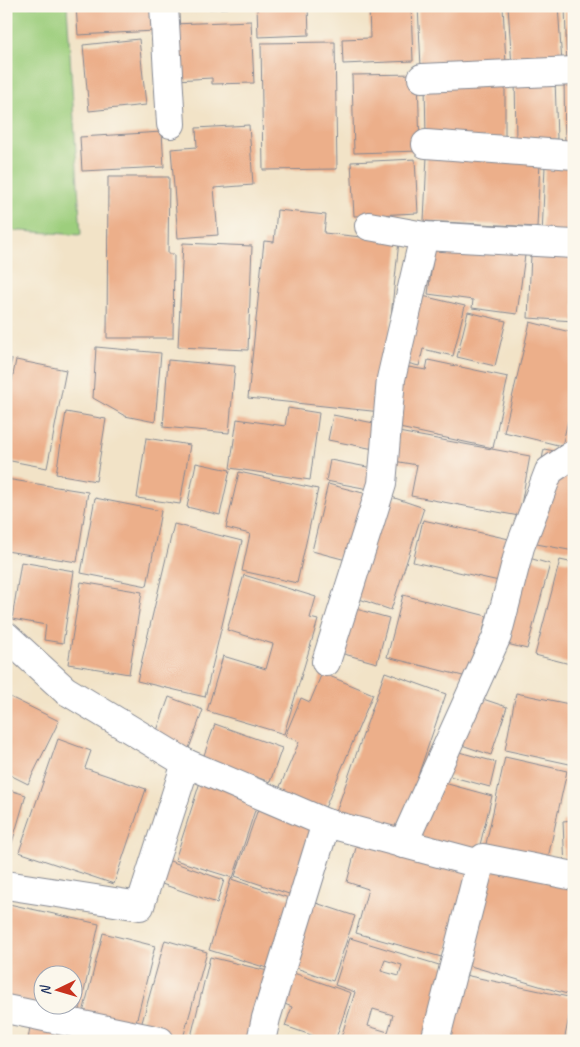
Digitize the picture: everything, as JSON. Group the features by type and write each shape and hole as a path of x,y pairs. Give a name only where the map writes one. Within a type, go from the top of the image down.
{"street":[{"path":"164,6 171,124"},
{"path":"422,78 574,71"},
{"path":"426,144 574,155"},
{"path":"369,226 424,236 574,244"},
{"path":"326,662 382,484 391,379 424,236"},
{"path":"403,844 496,636 520,547 549,471 574,454"},
{"path":"6,636 65,690 186,764 326,823 480,864"},
{"path":"6,885 140,906 186,764"},
{"path":"261,1041 266,1018 326,823"},
{"path":"436,1041 483,858 574,876"},
{"path":"6,1008 147,1040"}],"green space":[{"path":"6,6 67,6 81,235 6,230"}],"building":[{"path":"76,6 154,6 155,31 78,35"},
{"path":"167,6 228,6 228,8 167,11"},
{"path":"257,6 308,6 309,35 258,37"},
{"path":"369,6 411,6 413,61 343,64 342,39 370,38"},
{"path":"418,6 503,6 506,64 421,67"},
{"path":"508,6 558,6 562,63 512,67"},
{"path":"565,6 574,6 574,66 567,66"},
{"path":"251,21 254,83 212,84 212,78 175,80 173,24"},
{"path":"139,39 146,105 89,111 83,45"},
{"path":"335,42 337,169 263,170 261,43"},
{"path":"418,74 420,151 354,153 352,75"},
{"path":"564,77 574,77 574,147 565,147"},
{"path":"515,78 555,78 557,139 516,140"},
{"path":"425,85 505,85 505,138 426,138"},
{"path":"249,125 253,185 214,188 218,235 178,238 171,149 197,147 196,128"},
{"path":"162,132 164,167 82,171 80,137"},
{"path":"427,156 540,162 537,227 424,221"},
{"path":"415,159 418,213 354,216 351,162"},
{"path":"545,166 574,168 574,238 542,236"},
{"path":"108,177 169,177 168,254 174,254 173,338 107,338"},
{"path":"277,210 326,215 324,233 399,241 381,412 248,398 264,241 274,242"},
{"path":"183,243 252,246 248,350 178,347"},
{"path":"435,243 525,255 517,314 472,308 473,300 428,294"},
{"path":"531,255 574,258 574,321 528,318"},
{"path":"414,294 465,306 453,356 423,349 419,366 399,361"},
{"path":"468,312 506,321 495,366 457,357"},
{"path":"530,322 574,333 574,423 568,421 562,446 504,432"},
{"path":"96,347 161,353 155,422 125,416 93,398"},
{"path":"6,357 12,359 7,379 6,379"},
{"path":"16,360 66,370 47,468 6,460 6,410"},
{"path":"168,360 235,366 229,433 163,427"},
{"path":"428,360 508,377 493,448 390,426 402,366 426,370"},
{"path":"288,408 319,413 310,480 230,468 237,419 285,426"},
{"path":"66,412 106,419 96,481 56,474"},
{"path":"333,415 379,424 374,449 328,440"},
{"path":"393,431 530,456 519,516 411,496 417,465 388,460"},
{"path":"146,438 190,445 180,504 137,498"},
{"path":"573,440 574,551 526,542 544,449 570,454"},
{"path":"330,460 378,469 374,490 326,481"},
{"path":"196,463 230,470 220,515 187,507"},
{"path":"239,472 318,489 297,583 242,571 250,534 226,528"},
{"path":"6,479 88,492 77,562 6,551"},
{"path":"328,484 367,494 350,561 312,551"},
{"path":"383,494 424,508 391,610 348,595"},
{"path":"95,498 161,511 147,586 81,573"},
{"path":"423,520 518,541 508,583 413,562"},
{"path":"174,524 242,541 205,697 137,681"},
{"path":"522,556 550,564 527,649 499,642"},
{"path":"560,560 574,563 574,665 535,655"},
{"path":"21,562 74,571 63,643 44,640 46,625 12,619"},
{"path":"244,575 316,597 310,618 318,620 284,734 207,711 223,656 266,669 273,644 227,630"},
{"path":"81,582 142,592 129,674 68,664"},
{"path":"403,595 487,616 471,678 387,657"},
{"path":"345,606 389,618 377,663 333,651"},
{"path":"385,672 446,694 398,834 336,812"},
{"path":"322,673 373,694 322,815 276,796 299,742 285,736 301,698 310,702"},
{"path":"465,693 507,707 491,755 450,741"},
{"path":"516,693 574,705 574,765 505,750"},
{"path":"6,695 59,721 28,784 6,773"},
{"path":"169,697 203,710 188,751 154,739"},
{"path":"215,724 282,748 270,782 203,758"},
{"path":"58,739 91,751 85,768 146,789 114,884 19,852"},
{"path":"444,748 496,762 490,787 438,773"},
{"path":"505,757 567,771 546,867 484,853"},
{"path":"422,777 492,796 478,853 407,835"},
{"path":"201,779 259,798 233,878 175,860"},
{"path":"6,789 26,795 9,853 6,852"},
{"path":"259,806 319,826 295,896 235,876"},
{"path":"574,820 574,870 565,870 563,821"},
{"path":"358,840 470,872 445,958 356,933 368,889 347,882"},
{"path":"167,860 224,880 217,903 159,883"},
{"path":"488,861 574,886 574,971 567,994 460,963"},
{"path":"231,879 292,899 270,969 209,950"},
{"path":"307,900 355,916 333,981 285,964"},
{"path":"9,904 99,924 82,1001 82,964 32,964 32,1009 6,1004 6,919"},
{"path":"103,933 155,946 133,1035 81,1021"},
{"path":"350,938 449,968 426,1041 340,1041 355,992 335,985","holes":["385,960 402,965 399,976 381,971","373,1009 393,1015 388,1032 368,1026"]},
{"path":"165,940 207,952 183,1038 141,1026"},
{"path":"210,957 272,972 256,1041 205,1041 191,1037"},
{"path":"285,970 351,993 335,1041 328,1041 285,1026 292,1007 275,1000"},
{"path":"460,974 573,998 564,1041 446,1041"},
{"path":"54,1014 79,1014 78,1019"},
{"path":"30,1026 116,1041 28,1041"}]}
